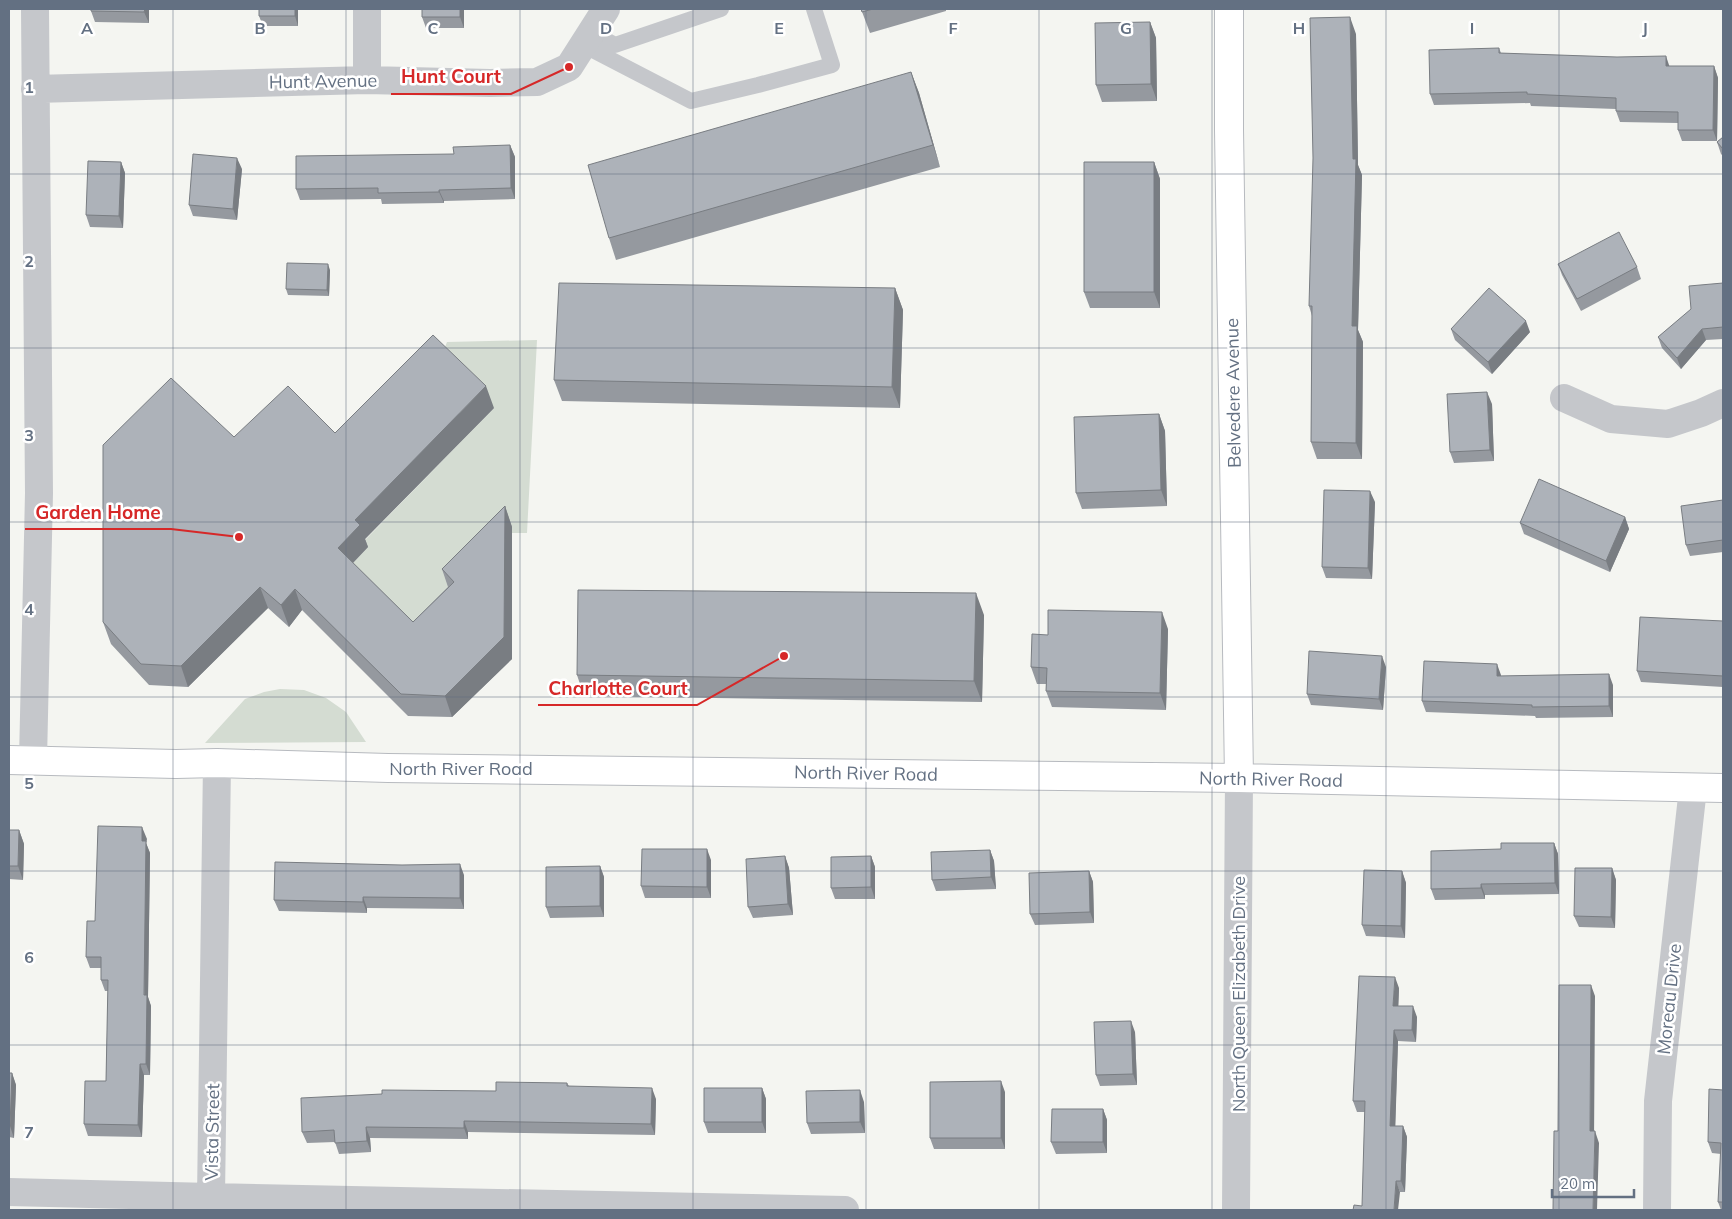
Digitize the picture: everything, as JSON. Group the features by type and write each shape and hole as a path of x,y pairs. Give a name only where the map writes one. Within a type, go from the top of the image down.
{"main road":[{"name":"Belvedere Avenue","path":"1229,9 1229,150 1239,778"},
{"name":"North River Road","path":"21,760 388,768 1239,778 1723,788"}],"street":[{"path":"21,760 39,493 35,9"},
{"path":"367,9 367,80"},
{"name":"Hunt Avenue","path":"35,89 367,80 490,83 537,82 569,67 606,9"},
{"path":"1564,398 1611,420 1668,424 1723,403"},
{"name":"Vista Street","path":"217,763 211,1197 845,1210"},
{"name":"North Queen Elizabeth Drive","path":"1236,1210 1239,778"},
{"name":"Moreau Drive","path":"1657,1210 1658,1101 1693,788"},
{"path":"9,1192 211,1197"}],"lane":[{"path":"587,39 615,45 721,9"},
{"path":"587,39 691,101 758,86 832,65 814,9"}],"shaded area":[{"path":"537,340 527,533 507,533 421,643 346,570 368,547 363,542 494,408 441,357 447,342"},
{"path":"280,689 304,690 326,698 346,712 366,742 205,743 245,699 264,692"}],"building":[{"path":"91,9 145,9 144,12 91,11"},
{"path":"259,9 295,9 295,16 259,16"},
{"path":"422,9 460,9 460,17 422,17"},
{"path":"861,9 873,9 862,12"},
{"path":"1350,17 1353,159 1356,159 1352,326 1357,326 1356,443 1311,442 1312,306 1309,306 1313,158 1310,18"},
{"path":"1150,22 1151,84 1096,85 1095,23"},
{"path":"1499,48 1499,53 1617,57 1666,56 1666,66 1714,66 1713,130 1678,130 1678,112 1616,111 1616,98 1527,94 1527,92 1430,94 1429,50"},
{"path":"911,72 933,145 609,238 588,165"},
{"path":"1723,137 1723,149 1717,142"},
{"path":"510,145 511,188 378,193 378,188 296,189 296,156 454,154 453,147"},
{"path":"193,154 237,158 233,209 189,205"},
{"path":"88,161 121,162 119,216 86,215"},
{"path":"1084,162 1154,162 1154,292 1084,292"},
{"path":"1619,232 1637,267 1577,299 1558,264"},
{"path":"287,263 328,264 327,290 286,289"},
{"path":"559,283 895,288 892,387 554,380"},
{"path":"1723,283 1723,327 1702,329 1677,358 1658,337 1691,309 1689,286"},
{"path":"1489,288 1526,321 1488,362 1451,329"},
{"path":"433,335 486,386 355,520 360,525 338,548 413,622 454,582 442,569 505,506 504,637 445,696 401,694 295,589 281,605 260,587 181,666 141,664 103,622 103,445 171,378 234,437 288,386 335,433"},
{"path":"1487,392 1490,450 1450,452 1447,394"},
{"path":"1159,414 1161,490 1076,493 1074,417"},
{"path":"1539,479 1625,517 1606,561 1520,523"},
{"path":"1324,490 1370,491 1368,568 1322,567"},
{"path":"1723,500 1723,540 1686,545 1681,506"},
{"path":"578,590 976,593 974,681 577,675"},
{"path":"1048,610 1162,612 1160,693 1046,691 1047,668 1031,667 1032,634 1048,635"},
{"path":"1640,617 1723,621 1723,676 1637,671"},
{"path":"1309,651 1382,656 1379,699 1307,694"},
{"path":"1424,661 1497,664 1497,676 1609,674 1609,706 1532,707 1532,705 1422,701"},
{"path":"98,826 142,827 142,841 146,841 144,995 147,995 146,1064 140,1064 138,1125 84,1124 85,1081 106,1081 108,980 101,980 101,957 86,957 87,921 95,921"},
{"path":"9,830 19,830 18,866 9,866"},
{"path":"1501,843 1554,843 1555,883 1481,884 1481,888 1431,889 1431,851 1501,849"},
{"path":"642,849 707,849 707,887 641,886"},
{"path":"990,850 991,877 932,880 931,852"},
{"path":"785,856 788,904 748,907 746,859"},
{"path":"871,856 871,887 831,888 831,857"},
{"path":"275,862 402,865 460,864 460,898 363,897 363,902 274,900"},
{"path":"600,866 600,906 546,907 546,867"},
{"path":"1575,868 1612,868 1611,917 1574,916"},
{"path":"1364,870 1402,871 1401,926 1362,925"},
{"path":"1089,871 1090,912 1030,914 1029,873"},
{"path":"1359,976 1395,977 1393,1006 1413,1006 1412,1030 1394,1030 1390,1126 1403,1126 1401,1181 1396,1181 1394,1210 1353,1210 1354,1205 1362,1206 1365,1101 1353,1101"},
{"path":"1559,985 1591,985 1590,1131 1595,1131 1593,1210 1553,1210 1554,1131 1558,1131"},
{"path":"1131,1021 1133,1074 1096,1075 1094,1022"},
{"path":"9,1073 12,1073 10,1126 9,1126"},
{"path":"1001,1081 1001,1138 930,1138 930,1082"},
{"path":"496,1082 567,1083 567,1086 652,1088 651,1124 464,1121 464,1128 366,1127 367,1141 335,1143 334,1130 302,1132 301,1098 382,1094 382,1090 496,1091"},
{"path":"704,1088 762,1088 762,1122 704,1122"},
{"path":"1709,1089 1723,1090 1723,1202 1718,1202 1721,1143 1708,1142"},
{"path":"860,1090 860,1122 807,1123 806,1091"},
{"path":"1052,1109 1103,1109 1103,1142 1051,1142"}],"place":[{"name":"Hunt Court","path":"569,67"},
{"name":"Garden Home","path":"239,537"},
{"name":"Charlotte Court","path":"784,656"}]}
